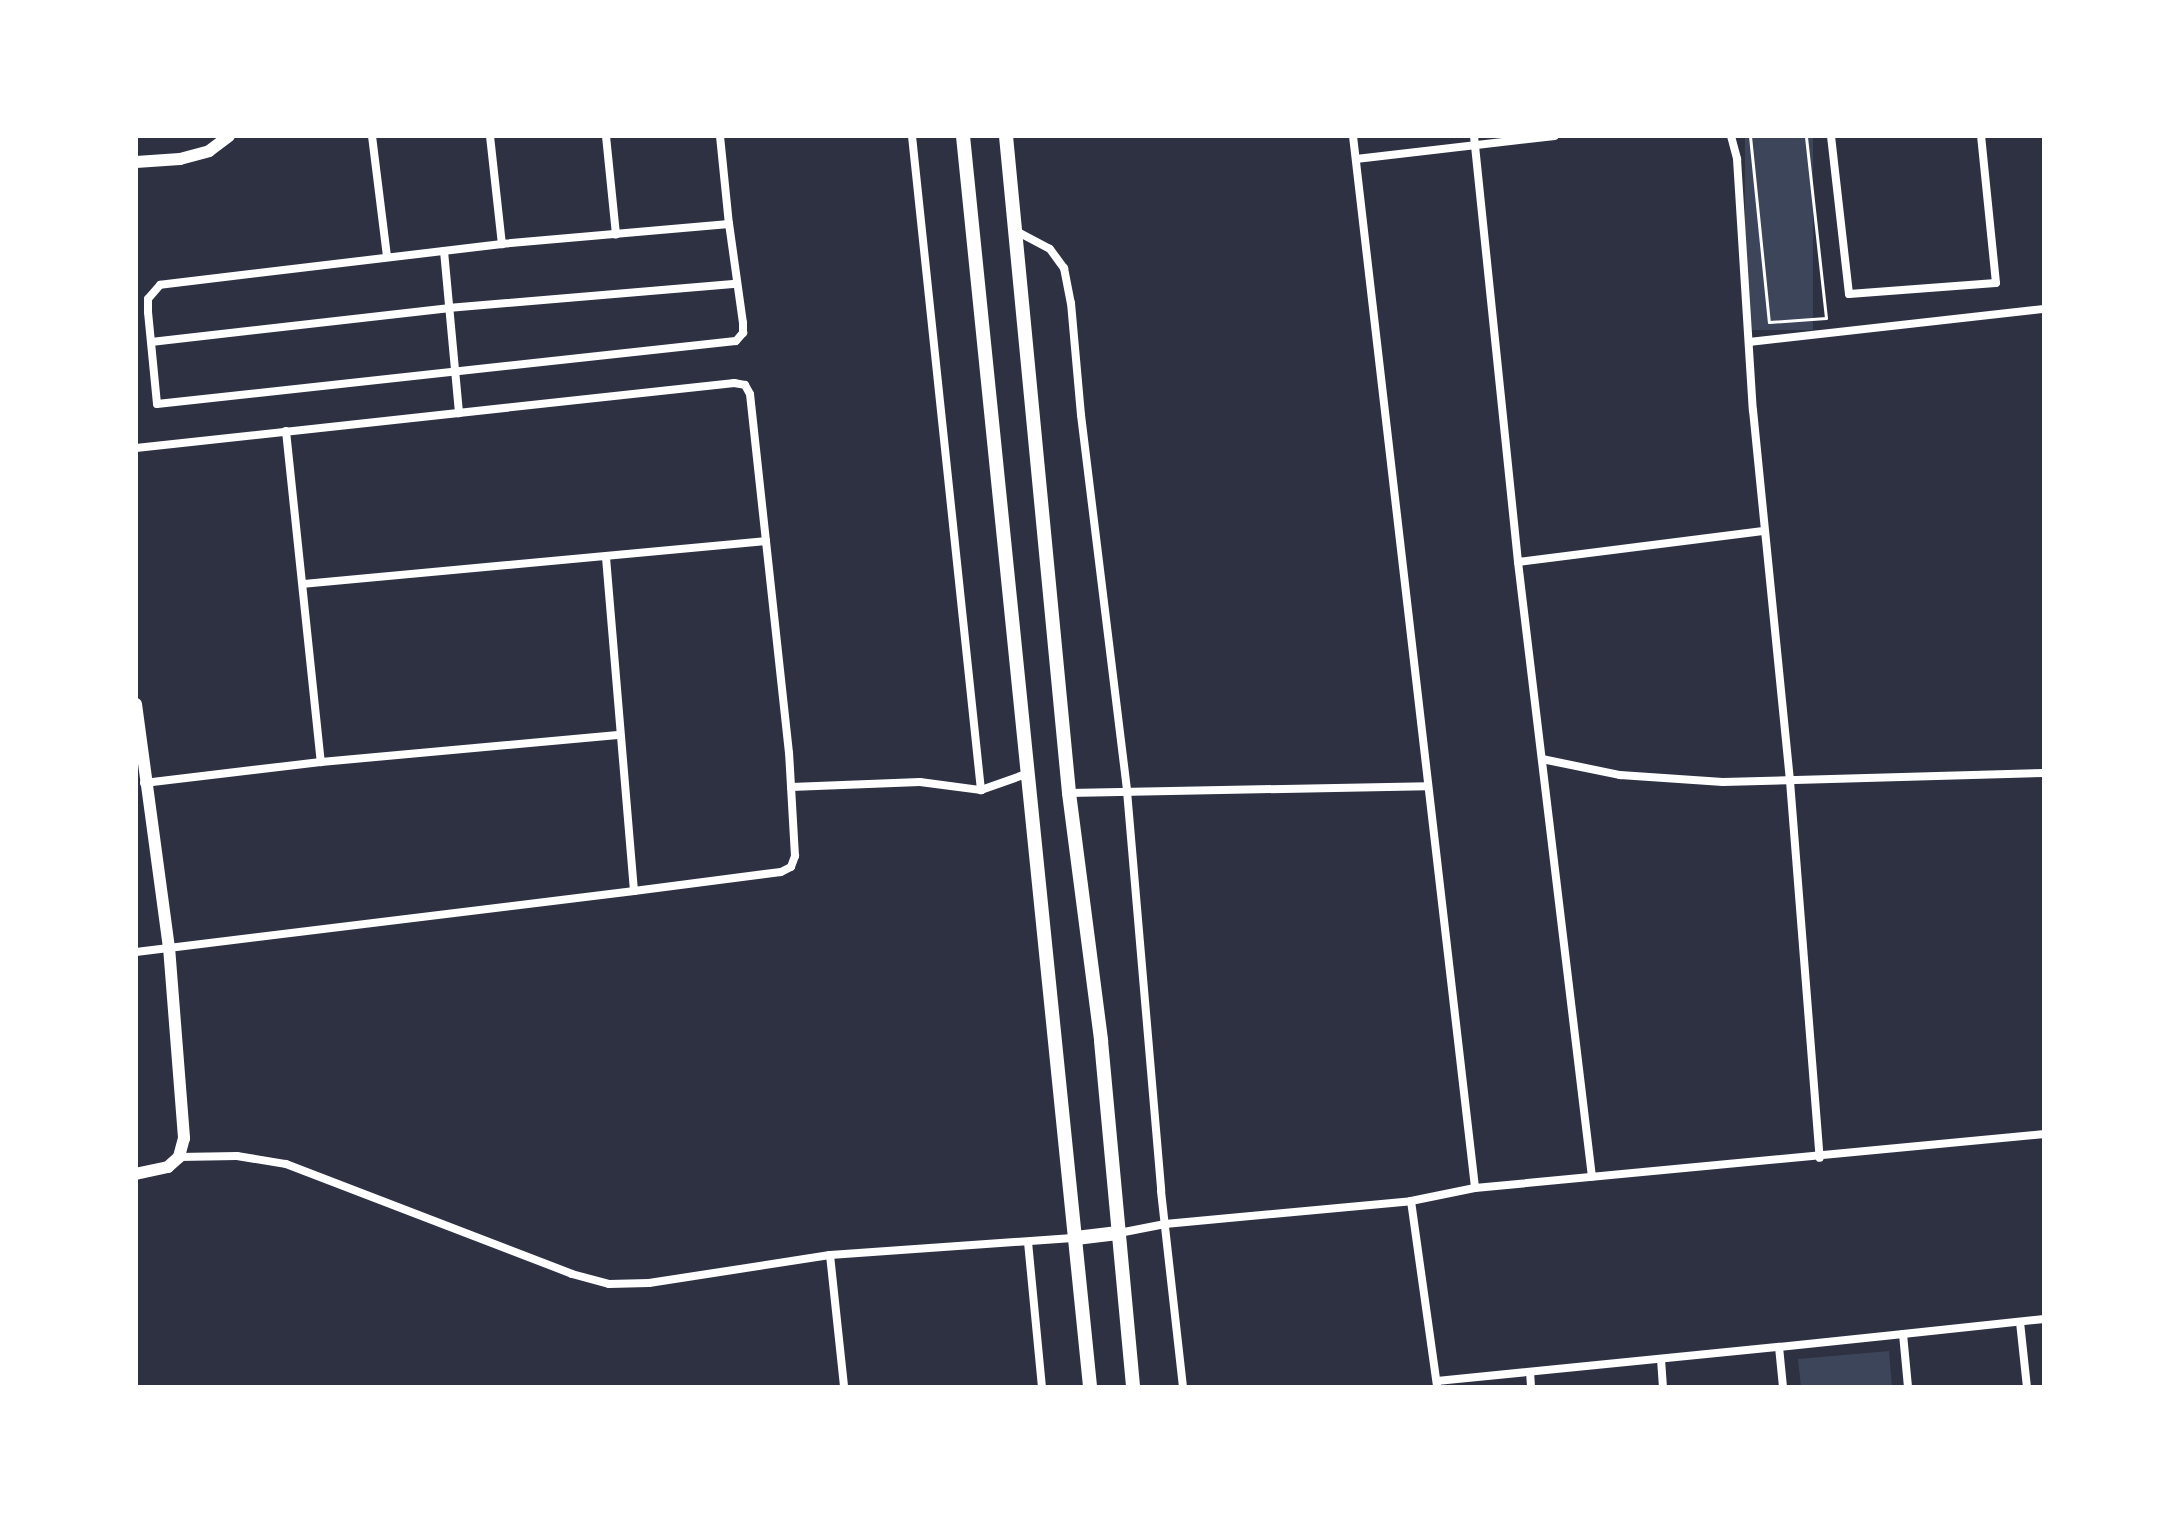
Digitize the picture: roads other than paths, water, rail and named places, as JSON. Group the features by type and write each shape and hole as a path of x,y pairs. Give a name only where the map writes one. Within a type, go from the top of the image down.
{"main road":[{"path":"963,136 1030,772 1090,1387"},
{"path":"1006,136 1069,793 1101,1041 1133,1387"},
{"path":"1076,1238 1118,1233"}],"street":[{"path":"136,162 180,159 209,151 229,136"},
{"path":"372,136 387,257"},
{"path":"490,136 502,244"},
{"path":"606,136 616,234"},
{"path":"720,136 743,323 743,333 736,341 456,374 157,404 148,299 160,285 502,244 729,224"},
{"path":"912,136 981,790"},
{"path":"1353,136 1475,1188"},
{"path":"1356,159 1474,140 1555,136"},
{"path":"1731,136 1737,159 1763,531 1790,781 1820,1158"},
{"path":"1831,136 1849,294 1996,283 1981,136"},
{"path":"1474,140 1518,562 1592,1177"},
{"path":"1016,231 1050,249 1064,268 1127,791 1165,1224 1183,1387"},
{"path":"444,251 459,413"},
{"path":"151,342 448,308 736,284"},
{"path":"1749,342 2044,309"},
{"path":"136,448 734,383 745,385 750,394 766,541 795,856 791,867 781,872 136,952"},
{"path":"286,431 321,762"},
{"path":"1518,562 1763,531"},
{"path":"304,584 766,541"},
{"path":"606,557 618,735 634,891"},
{"path":"136,704 144,783 169,947 184,1138 179,1157"},
{"path":"144,783 321,762 618,735"},
{"path":"1542,759 1620,775 1723,782 2044,773"},
{"path":"791,787 920,782 981,790 1030,772"},
{"path":"1069,793 1427,786"},
{"path":"1118,1233 1165,1224 1411,1201 1475,1188 1820,1158 2044,1134"},
{"path":"136,1174 160,1170 179,1157 237,1156 286,1164 572,1274 609,1284 649,1283 830,1255 1076,1238"},
{"path":"1411,1201 1437,1384 2044,1319"},
{"path":"1028,1242 1042,1387"},
{"path":"830,1255 844,1387"},
{"path":"2020,1322 2027,1387"},
{"path":"1903,1334 1908,1387"},
{"path":"1779,1347 1783,1387"},
{"path":"1661,1359 1663,1387"},
{"path":"1530,1372 1531,1387"}]}
